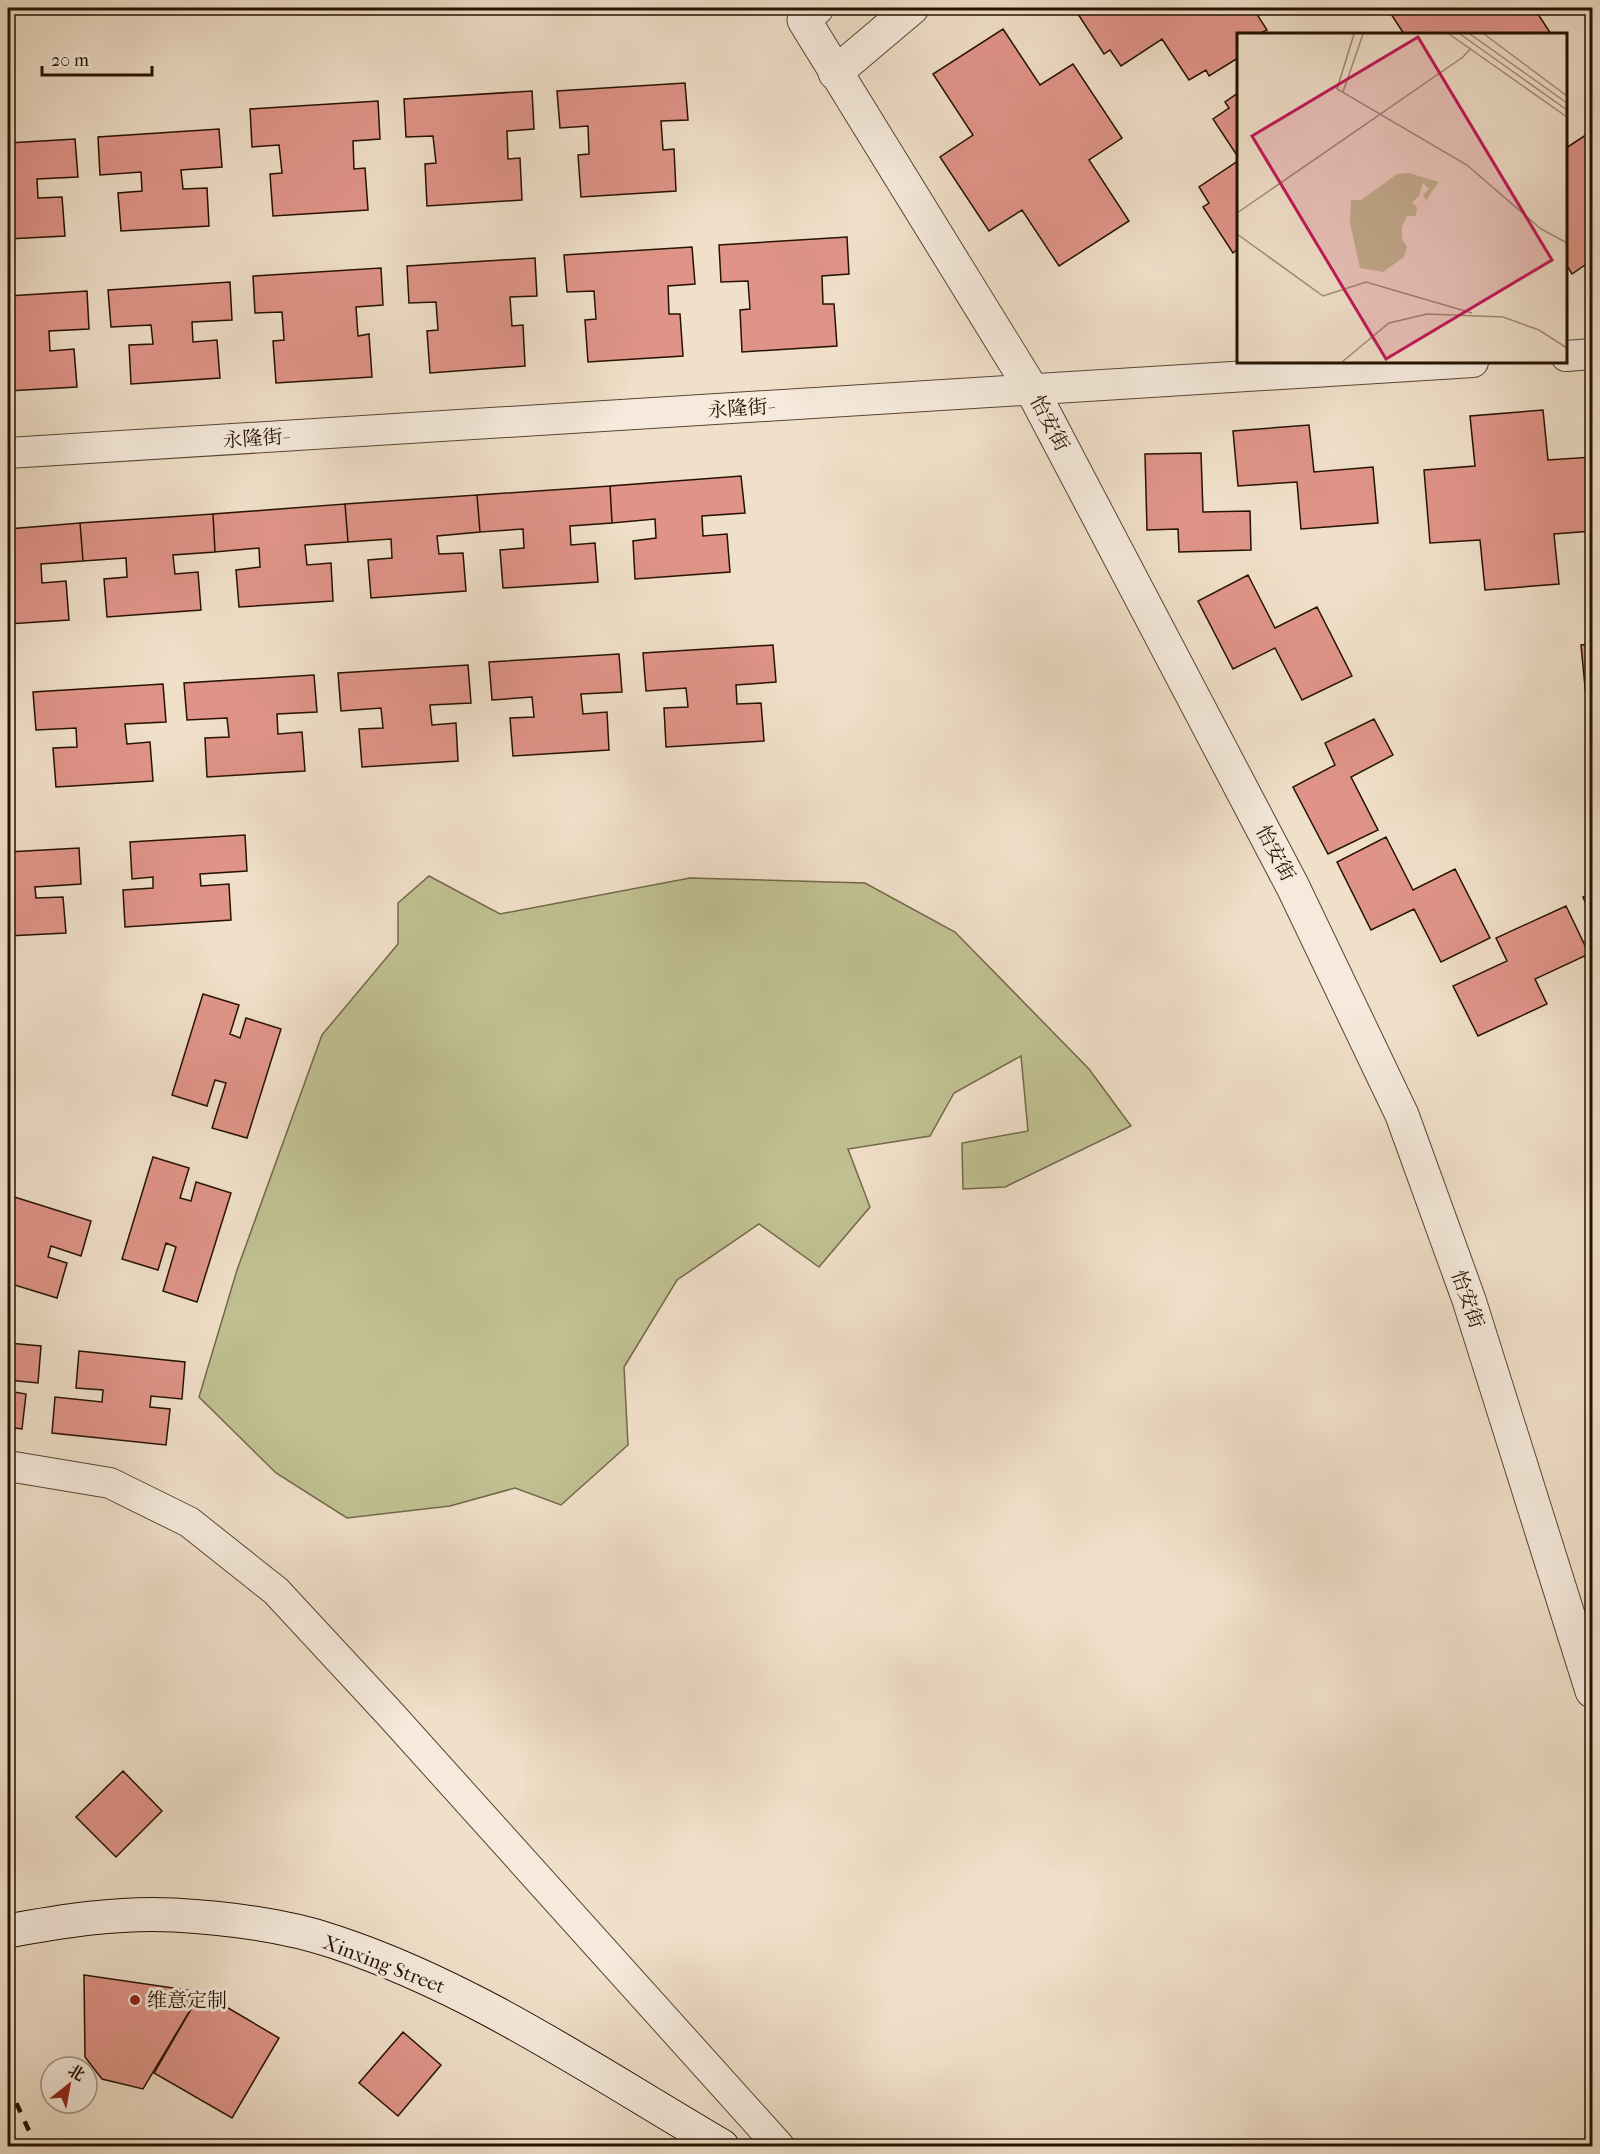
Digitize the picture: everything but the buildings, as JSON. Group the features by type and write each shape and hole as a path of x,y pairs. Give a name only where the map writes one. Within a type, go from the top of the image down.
{"street":[{"path":"835,73 912,8"},
{"name":"怡安街","path":"811,14 835,73 1032,390 1293,886 1402,1115 1469,1300 1593,1691"},
{"path":"1567,356 1593,354"},
{"name":"永隆街-","path":"8,453 1457,363"},
{"path":"8,1466 110,1483 189,1522 276,1591 391,1715 779,2146"},
{"name":"Xinxing Street","path":"8,1930 106,1917 173,1915 249,1923 333,1941 405,1968 485,2006 722,2146"}],"green space":[{"path":"429,876 500,914 690,878 865,883 955,932 1089,1069 1131,1126 1005,1187 963,1189 962,1143 1028,1131 1021,1056 954,1093 930,1136 848,1149 870,1207 819,1267 759,1224 677,1280 624,1367 628,1445 561,1505 515,1488 450,1506 347,1518 276,1473 199,1397 237,1270 322,1035 398,944 398,903"}],"railway":[{"path":"8,2085 36,2146"}],"place":[{"name":"维意定制","path":"135,2000"}]}
